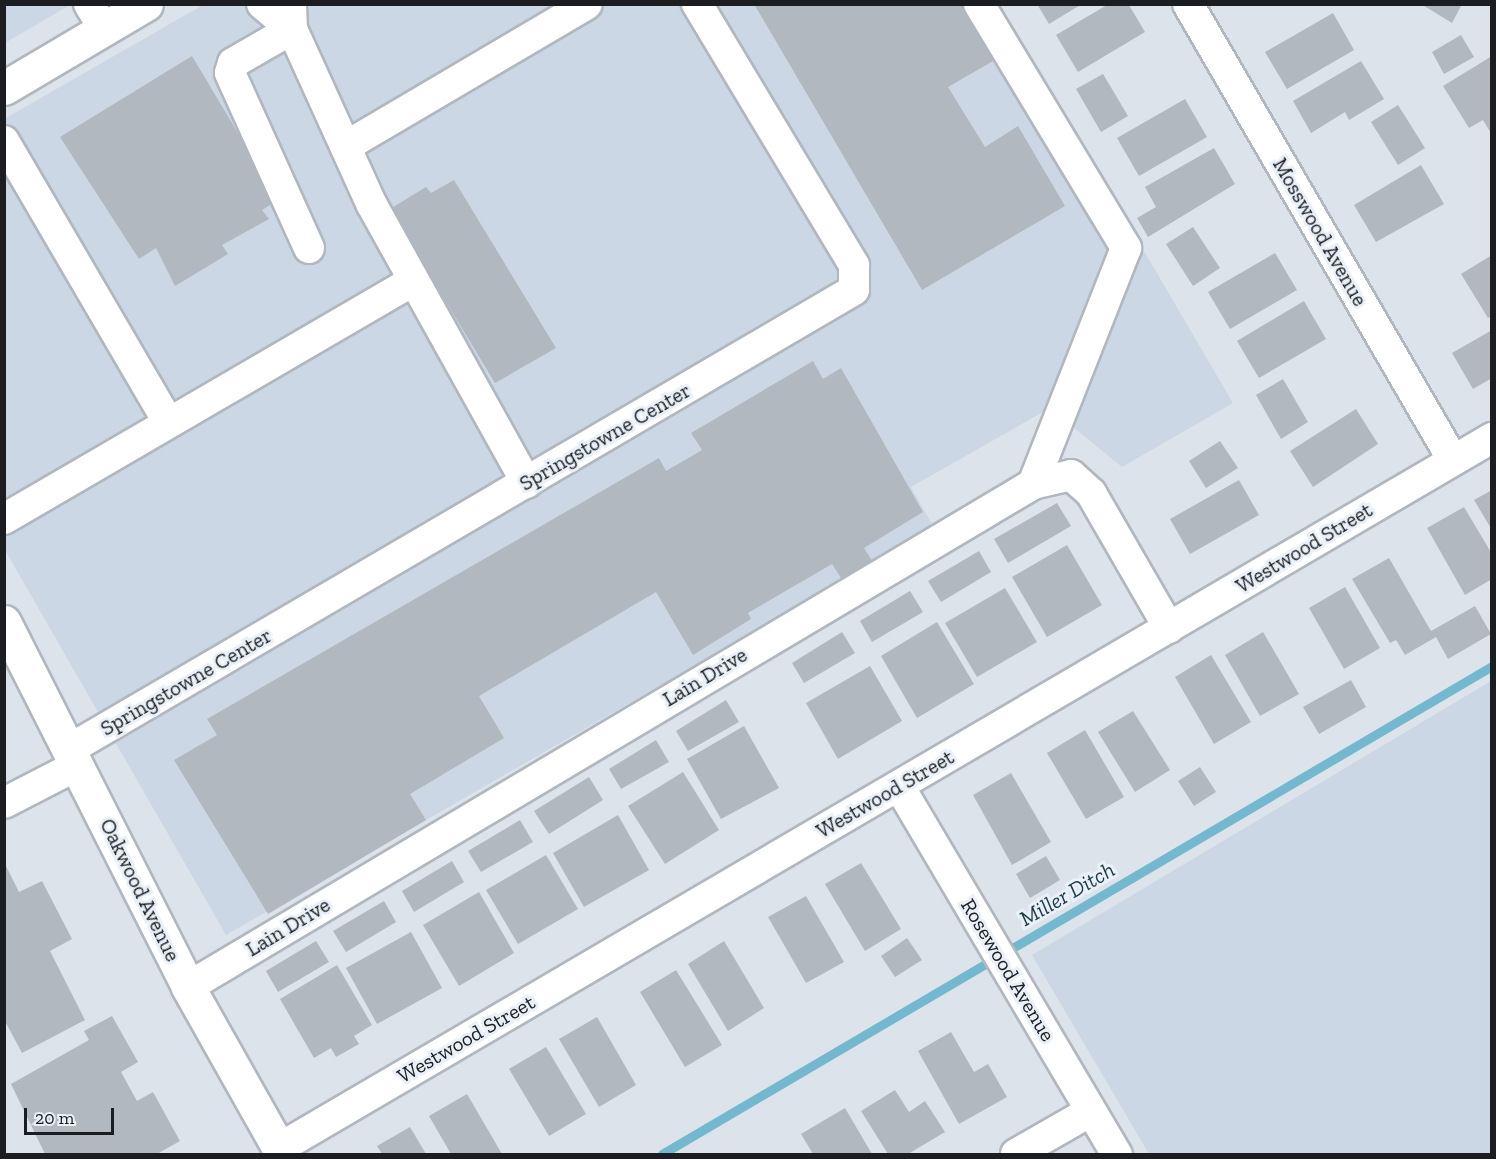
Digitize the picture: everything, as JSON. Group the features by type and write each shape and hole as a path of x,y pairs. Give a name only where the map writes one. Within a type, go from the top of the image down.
{"main road":[{"path":"4,88 97,17 146,4"},
{"name":"Oakwood Avenue","path":"4,622 188,987 280,1152"}],"street":[{"path":"262,4 292,17 372,204 527,483"},
{"path":"348,145 587,4"},
{"name":"Springstowne Center","path":"4,803 74,757 527,483 848,296 858,282 854,265 697,4"},
{"path":"979,4 1126,248 1033,484"},
{"name":"Mosswood Avenue","path":"1188,4 1453,460"},
{"path":"292,17 233,63 230,73 309,249"},
{"path":"4,141 168,422"},
{"path":"4,519 413,281"},
{"name":"Westwood Street","path":"280,1152 1491,438"},
{"name":"Lain Drive","path":"188,987 1033,484 1071,475 1091,493 1169,628"},
{"name":"Rosewood Avenue","path":"899,786 1117,1155"},
{"path":"1016,1155 1091,1111"}],"shaded area":[{"path":"5,4 70,4 70,5 5,43"},
{"path":"203,5 1000,5 1233,403 1122,467 1050,408 911,487 934,528 226,935 5,550 4,119"},
{"path":"1491,681 1491,1154 1149,1154 1032,955"}],"building":[{"path":"754,4 961,4 993,61 948,87 985,147 1018,126 1065,206 922,290"},
{"path":"1037,4 1082,4 1049,24"},
{"path":"1421,4 1462,4 1452,23"},
{"path":"1107,5 1129,5 1145,32 1078,72 1056,35"},
{"path":"1333,13 1354,50 1287,89 1265,52"},
{"path":"1461,35 1474,57 1444,74 1432,52"},
{"path":"192,56 278,200 262,210 269,219 222,245 228,254 175,286 156,248 139,259 60,137"},
{"path":"1492,56 1492,135 1483,120 1469,128 1443,86"},
{"path":"1361,61 1384,99 1349,120 1345,112 1311,133 1293,101"},
{"path":"1103,74 1128,116 1101,132 1076,89"},
{"path":"1185,99 1207,137 1139,176 1117,138"},
{"path":"1398,105 1425,148 1398,165 1371,122"},
{"path":"1214,148 1235,184 1148,237 1137,218 1156,207 1145,187"},
{"path":"1421,165 1444,204 1376,242 1354,205"},
{"path":"454,180 556,348 495,383 390,209 426,187 431,193"},
{"path":"1193,227 1220,268 1193,286 1166,244"},
{"path":"1275,253 1297,290 1230,329 1208,292"},
{"path":"1492,255 1492,316 1488,318 1461,274"},
{"path":"1304,301 1326,339 1259,378 1237,341"},
{"path":"1492,330 1492,378 1473,389 1452,353"},
{"path":"813,361 823,379 841,368 923,512 864,548 874,564 843,581 832,564 748,613 751,619 693,655 656,592 479,696 504,738 410,794 426,820 268,914 174,760 217,735 207,719 659,458 666,471 702,450 691,433"},
{"path":"1283,379 1308,422 1281,439 1256,395"},
{"path":"1356,409 1378,444 1313,487 1290,451"},
{"path":"1220,441 1238,468 1206,488 1189,461"},
{"path":"1239,480 1259,515 1190,554 1170,519"},
{"path":"1492,490 1492,530 1474,500"},
{"path":"1057,503 1071,526 1008,563 994,539"},
{"path":"1464,507 1492,554 1492,579 1465,595 1427,528"},
{"path":"1067,545 1102,605 1047,637 1012,577"},
{"path":"979,551 991,572 941,602 928,581"},
{"path":"1389,558 1431,631 1475,606 1491,634 1448,659 1436,637 1405,655 1396,640 1390,643 1352,579"},
{"path":"1345,587 1380,648 1344,669 1309,608"},
{"path":"1005,588 1037,642 977,677 945,623"},
{"path":"910,591 923,612 872,642 860,621"},
{"path":"937,622 974,684 917,718 881,656"},
{"path":"842,632 855,653 804,683 792,663"},
{"path":"1263,632 1299,694 1260,716 1225,655"},
{"path":"1211,655 1251,722 1214,744 1175,677"},
{"path":"870,666 902,721 838,759 806,703"},
{"path":"1351,680 1366,707 1319,734 1303,707"},
{"path":"726,700 739,722 688,751 676,731"},
{"path":"1133,711 1170,770 1135,792 1098,732"},
{"path":"744,726 779,788 721,819 687,759"},
{"path":"1085,730 1124,797 1086,819 1047,753"},
{"path":"656,740 669,762 621,789 609,769"},
{"path":"1200,767 1216,792 1194,806 1178,781"},
{"path":"683,772 719,830 665,864 628,806"},
{"path":"1011,773 1051,842 1012,865 973,795"},
{"path":"589,777 603,800 549,834 534,811"},
{"path":"618,815 649,870 584,907 553,853"},
{"path":"520,820 533,842 481,872 468,851"},
{"path":"546,855 578,909 518,944 486,890"},
{"path":"1046,856 1060,880 1030,898 1016,874"},
{"path":"452,861 464,882 414,912 402,891"},
{"path":"861,863 901,929 865,951 825,884"},
{"path":"5,864 19,892 42,881 72,939 50,951 85,1020 22,1053 5,1021"},
{"path":"479,892 514,953 459,986 423,925"},
{"path":"806,896 844,962 806,983 768,917"},
{"path":"384,901 396,922 346,952 333,931"},
{"path":"411,932 442,988 377,1024 346,968"},
{"path":"907,938 922,960 895,977 881,956"},
{"path":"316,941 329,962 278,992 266,971"},
{"path":"724,941 764,1008 728,1031 688,964"},
{"path":"337,965 372,1025 354,1036 359,1044 336,1057 331,1048 314,1058 280,999"},
{"path":"676,970 722,1045 685,1067 640,992"},
{"path":"112,1016 138,1062 121,1072 137,1101 153,1092 180,1141 157,1154 45,1154 11,1084 89,1040 84,1031"},
{"path":"597,1017 636,1085 599,1107 559,1039"},
{"path":"951,1032 974,1072 988,1064 1007,1097 959,1124 918,1051"},
{"path":"546,1047 586,1114 549,1136 509,1069"},
{"path":"895,1090 909,1112 925,1101 945,1132 908,1154 888,1154 861,1111"},
{"path":"467,1094 502,1154 451,1154 429,1116"},
{"path":"845,1108 872,1154 813,1154 801,1134"},
{"path":"410,1127 426,1154 382,1154 377,1146"}],"waterway":[{"name":"Miller Ditch","path":"662,1154 1492,666"}]}
